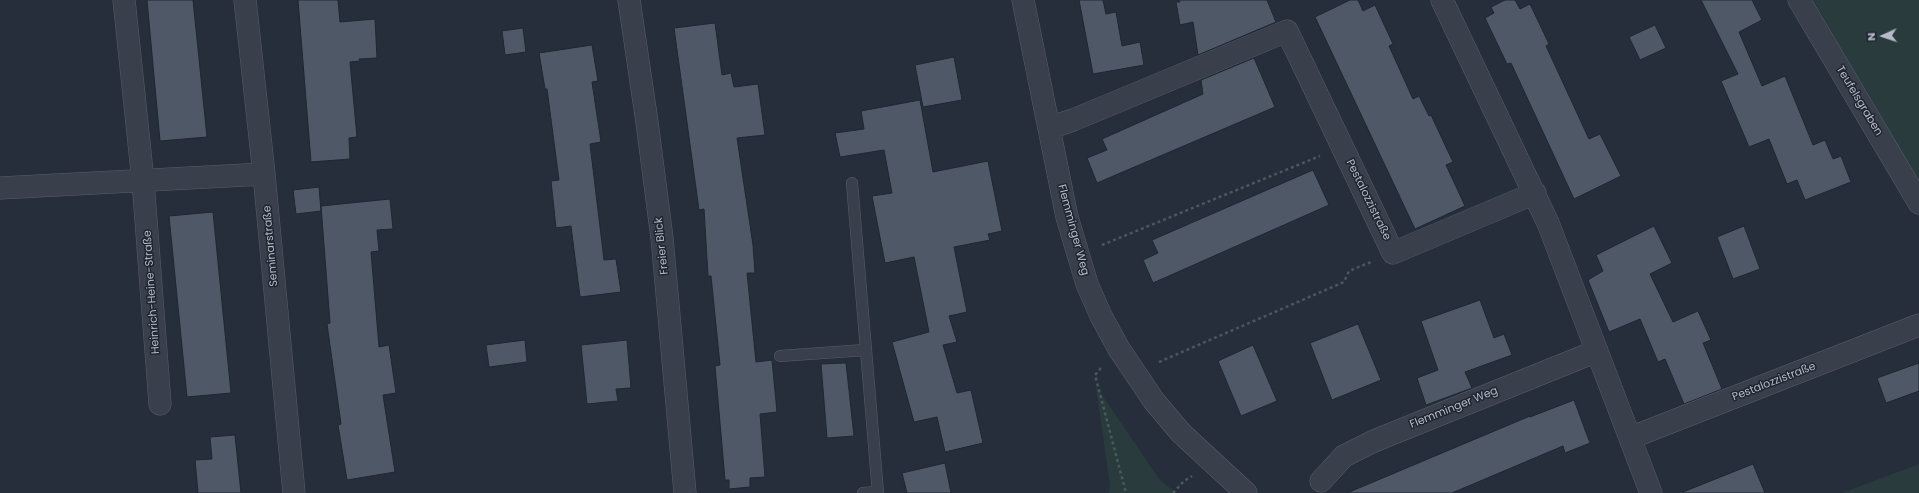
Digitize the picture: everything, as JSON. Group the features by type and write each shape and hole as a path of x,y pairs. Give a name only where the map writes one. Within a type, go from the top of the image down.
{"street":[{"name":"Heinrich-Heine-Straße","path":"124,0 143,180 160,404"},
{"name":"Seminarstraße","path":"245,0 264,174 294,493"},
{"name":"Freier Blick","path":"629,0 662,238 685,493"},
{"name":"Flemminger Weg","path":"1023,0 1067,217 1087,284 1101,316 1119,349 1154,401 1181,433 1246,493"},
{"path":"1442,0 1535,194 1560,252 1651,493"},
{"name":"Teufelsgraben","path":"1798,0 1919,203"},
{"name":"Pestalozzistraße","path":"1049,128 1073,120 1286,31 1393,253 1535,194"},
{"path":"0,188 264,174"},
{"name":"Pestalozzistraße","path":"1630,438 1919,325"},
{"name":"Flemminger Weg","path":"1321,480 1344,456 1374,441 1598,351"}],"lane":[{"path":"852,183 878,492 863,493"},
{"path":"780,356 865,350"}],"path":[{"path":"1077,253 1094,248 1342,147"},
{"path":"1135,374 1183,350 1344,282 1349,271 1393,253"},
{"path":"1119,349 1095,375 1126,493"}],"shaded area":[{"path":"1813,0 1919,0 1919,186 1864,89"},
{"path":"1096,386 1159,479 1176,493 1108,493 1110,486"},
{"path":"1919,464 1919,493 1842,493"}],"building":[{"path":"147,0 193,0 207,137 160,141"},
{"path":"298,0 338,0 340,22 375,19 377,58 359,59 360,61 350,62 357,137 349,138 350,159 311,162"},
{"path":"1079,0 1103,0 1106,14 1116,12 1122,46 1140,42 1144,65 1093,74"},
{"path":"1179,0 1267,0 1276,22 1198,55 1193,22 1180,25 1176,2 1180,2"},
{"path":"1350,0 1358,0 1363,11 1375,5 1393,44 1389,46 1413,99 1419,96 1429,116 1431,115 1453,162 1446,165 1465,206 1415,229 1315,17"},
{"path":"1505,0 1515,0 1520,9 1530,4 1549,44 1546,46 1589,139 1600,134 1621,176 1574,199 1511,63 1507,64 1485,18 1494,13 1491,7"},
{"path":"1701,0 1752,0 1762,20 1739,32 1762,86 1785,76 1813,145 1825,140 1833,159 1841,156 1851,182 1805,200 1797,180 1787,184 1769,139 1749,147 1721,81 1738,74"},
{"path":"715,23 722,75 731,73 734,87 758,84 765,135 737,138 753,245 755,273 747,273 756,362 772,360 777,412 760,414 765,477 750,478 750,487 729,489 729,480 725,480 715,366 720,365 711,276 708,276 704,209 699,210 674,28"},
{"path":"1655,25 1666,48 1640,60 1629,37"},
{"path":"523,28 526,52 505,55 502,31"},
{"path":"592,45 598,81 592,82 601,142 590,144 604,260 616,259 621,292 580,297 571,226 556,228 551,181 559,180 547,89 545,89 539,53"},
{"path":"954,57 962,100 923,107 915,65"},
{"path":"1254,58 1275,107 1097,183 1087,158 1107,150 1102,139 1203,94 1201,80"},
{"path":"920,100 933,172 988,161 1002,231 988,234 990,240 954,247 967,312 949,316 957,342 943,345 957,393 971,390 983,443 945,452 937,417 914,422 892,342 929,332 914,257 885,263 872,196 892,193 884,150 840,157 835,133 864,129 861,111"},
{"path":"1313,170 1329,205 1153,283 1143,260 1158,253 1152,240"},
{"path":"319,187 321,211 296,214 293,190"},
{"path":"390,199 393,229 377,230 379,251 371,252 379,347 389,345 396,393 383,395 395,472 347,480 338,425 341,424 327,324 330,323 321,206"},
{"path":"213,212 231,393 187,397 169,216"},
{"path":"1654,226 1672,263 1650,274 1673,322 1698,311 1711,340 1703,343 1722,389 1684,404 1665,359 1658,362 1640,319 1609,332 1588,280 1603,271 1596,255"},
{"path":"1744,226 1760,269 1733,279 1717,237"},
{"path":"1480,300 1494,338 1504,334 1512,355 1465,372 1472,388 1426,405 1417,378 1438,370 1421,321"},
{"path":"1358,324 1381,380 1332,400 1310,343"},
{"path":"525,340 527,362 489,367 486,345"},
{"path":"627,340 631,388 616,389 618,401 587,404 581,345"},
{"path":"1253,345 1277,401 1241,416 1218,361"},
{"path":"846,363 854,436 827,438 821,364"},
{"path":"1919,363 1919,391 1886,403 1877,378"},
{"path":"1574,400 1590,443 1565,453 1563,446 1452,493 1347,493 1530,416"},
{"path":"235,435 241,493 198,493 195,460 212,459 210,437"},
{"path":"945,463 951,493 907,493 902,473"},
{"path":"1753,464 1765,493 1683,493 1683,492"}]}
